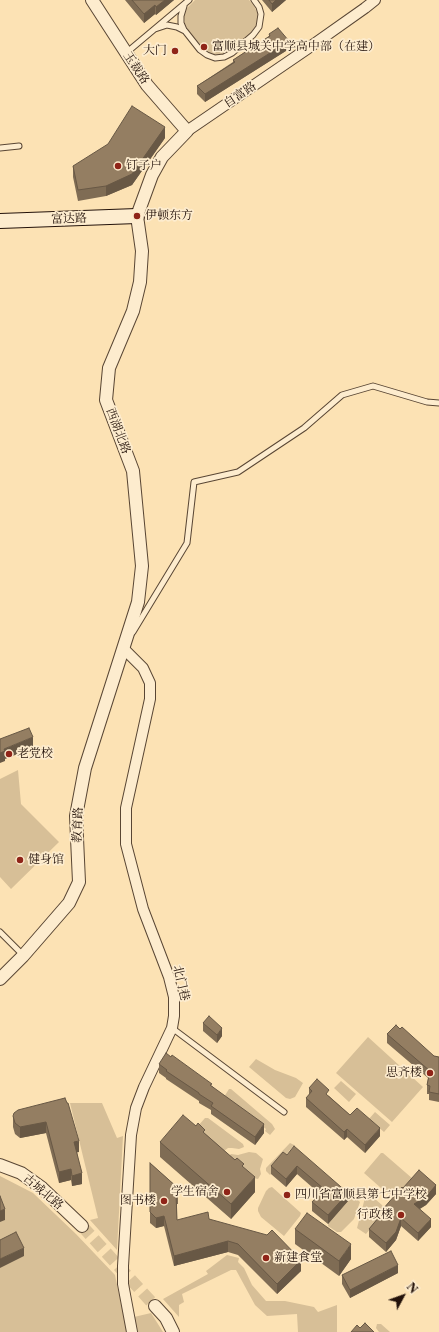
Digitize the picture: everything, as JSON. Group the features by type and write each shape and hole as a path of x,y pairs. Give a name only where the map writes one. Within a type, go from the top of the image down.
{"main road":[{"name":"富达路","path":"0,221 137,216"}],"street":[{"name":"玉裁路","path":"92,0 148,85 187,131"},
{"name":"自富路","path":"137,216 152,175 162,157 187,131 314,44 375,0"},
{"name":"西湖北路","path":"124,648 138,602 142,566 133,471 106,400 109,368 133,312 140,282 142,251 137,216"},
{"name":"教育路","path":"0,979 70,904 79,882 76,816 85,768 124,648"},
{"name":"北门巷","path":"124,648 143,668 150,683 150,699 126,808 126,844 143,909 169,977 174,997 174,1016 172,1028 141,1094 136,1108 131,1135 123,1278 132,1332"},
{"name":"古城北路","path":"0,1165 21,1173 42,1188 82,1226"},
{"path":"155,1306 166,1318 174,1332"}],"lane":[{"path":"188,1 182,10 181,16 181,23 185,31 200,50 207,55 220,58 228,55 254,35 259,27 261,14 259,7 254,0"},
{"path":"126,53 188,1"},
{"path":"155,29 170,25 185,31"},
{"path":"0,148 19,146"},
{"path":"124,648 187,543 194,482 238,472 304,428 342,396 348,394 373,386 427,402 439,403"},
{"path":"0,932 23,956"},
{"path":"172,1028 284,1112"}],"shaded area":[{"path":"195,0 249,0 258,14 257,25 253,31 231,50 224,54 217,55 209,53 188,30 185,24 184,14 186,9"},
{"name":"健身馆","path":"18,770 21,804 59,842 11,889 0,877 0,779"},
{"path":"368,1037 423,1087 392,1122 336,1073"},
{"path":"256,1059 275,1070 296,1078 303,1083 295,1097 290,1099 286,1098 249,1067"},
{"path":"341,1081 356,1094 349,1102 334,1088"},
{"path":"229,1089 231,1089 272,1124 275,1129 270,1135 265,1131 266,1129 224,1097"},
{"path":"70,1103 102,1103 117,1138 123,1136 117,1250 90,1220 98,1218"},
{"path":"375,1112 390,1125 384,1132 369,1119"},
{"path":"205,1118 208,1118 243,1144 244,1147 239,1149 228,1148 224,1151 199,1131 198,1126"},
{"path":"290,1143 294,1145 270,1175 266,1171 266,1168"},
{"path":"249,1152 256,1153 263,1159 260,1169 261,1174 258,1179 253,1178 229,1156 231,1154 238,1155"},
{"path":"381,1153 383,1153 413,1179 404,1190 399,1189 392,1196 390,1196 364,1173"},
{"path":"0,1176 33,1193 76,1234 115,1275 127,1332 0,1332"},
{"path":"272,1187 301,1213 284,1236 261,1217 258,1211 266,1191"},
{"path":"368,1193 383,1207 379,1213 380,1217 366,1234 357,1228 366,1194"},
{"path":"352,1195 360,1202 354,1219 341,1232 337,1232 328,1226 328,1224"},
{"path":"227,1255 239,1258 238,1262 244,1268 252,1285 266,1301 285,1301 314,1307 318,1312 337,1305 337,1332 298,1332 297,1314 267,1316 255,1305 236,1270 231,1270 182,1294 184,1302 179,1305 179,1317 163,1299 208,1274 206,1271"},
{"path":"151,1313 163,1332 138,1332 134,1317"},
{"path":"377,1324 381,1324 390,1332 379,1332 376,1328"}],"building":[{"path":"132,0 165,0 156,7 155,5 144,14"},
{"path":"269,0 276,0 272,4"},
{"path":"278,28 289,41 205,94 197,86 235,62 233,60 270,36 269,34"},
{"name":"钉子户","path":"132,106 165,127 132,174 106,186 78,190 73,166 108,144"},
{"path":"29,728 33,737 4,749 5,751 0,753 0,739"},
{"path":"209,1016 222,1028 217,1035 203,1023"},
{"path":"396,1025 400,1029 402,1027 434,1056 439,1057 439,1094 429,1092 430,1086 427,1085 430,1071 387,1034"},
{"path":"166,1053 171,1057 172,1055 212,1084 210,1085 264,1124 255,1137 211,1106 213,1103 166,1071 167,1070 159,1064"},
{"path":"317,1079 329,1090 326,1094 350,1115 357,1108 380,1128 365,1145 347,1129 344,1132 306,1098 312,1091 309,1088"},
{"path":"65,1098 68,1103 79,1141 74,1142 82,1173 72,1176 71,1169 59,1172 46,1122 20,1127 15,1123 13,1116 18,1110"},
{"path":"183,1115 196,1126 198,1123 205,1130 203,1132 235,1160 237,1158 244,1164 242,1166 255,1177 231,1204 160,1142"},
{"path":"294,1146 348,1193 328,1215 312,1202 324,1189 297,1166 286,1179 271,1166 283,1152 287,1155"},
{"path":"150,1163 178,1188 178,1194 176,1194 177,1220 208,1212 209,1219 267,1235 272,1230 301,1260 277,1284 238,1244 228,1241 174,1256 164,1216 156,1218 150,1212"},
{"name":"行政楼","path":"419,1170 436,1185 426,1197 414,1204 431,1219 418,1233 401,1218 396,1232 386,1243 369,1229 384,1211 383,1209"},
{"path":"0,1196 5,1209 0,1211"},
{"path":"307,1213 351,1244 339,1261 295,1229"},
{"path":"16,1232 24,1248 0,1259 0,1240"},
{"path":"391,1251 398,1265 350,1290 342,1275"},
{"path":"365,1323 374,1332 351,1332 357,1325 360,1328"}],"tunnel":[{"path":"82,1226 155,1306"}],"place":[{"name":"富顺县城关中学高中部（在建）","path":"204,47"},
{"name":"大门","path":"175,51"},
{"name":"钉子户","path":"118,166"},
{"name":"伊顿东方","path":"137,216"},
{"name":"老党校","path":"9,754"},
{"name":"健身馆","path":"20,860"},
{"name":"思齐楼","path":"430,1073"},
{"name":"学生宿舍","path":"227,1192"},
{"name":"四川省富顺县第七中学校","path":"287,1195"},
{"name":"图书楼","path":"164,1201"},
{"name":"行政楼","path":"401,1215"},
{"name":"新建食堂","path":"266,1258"}]}
